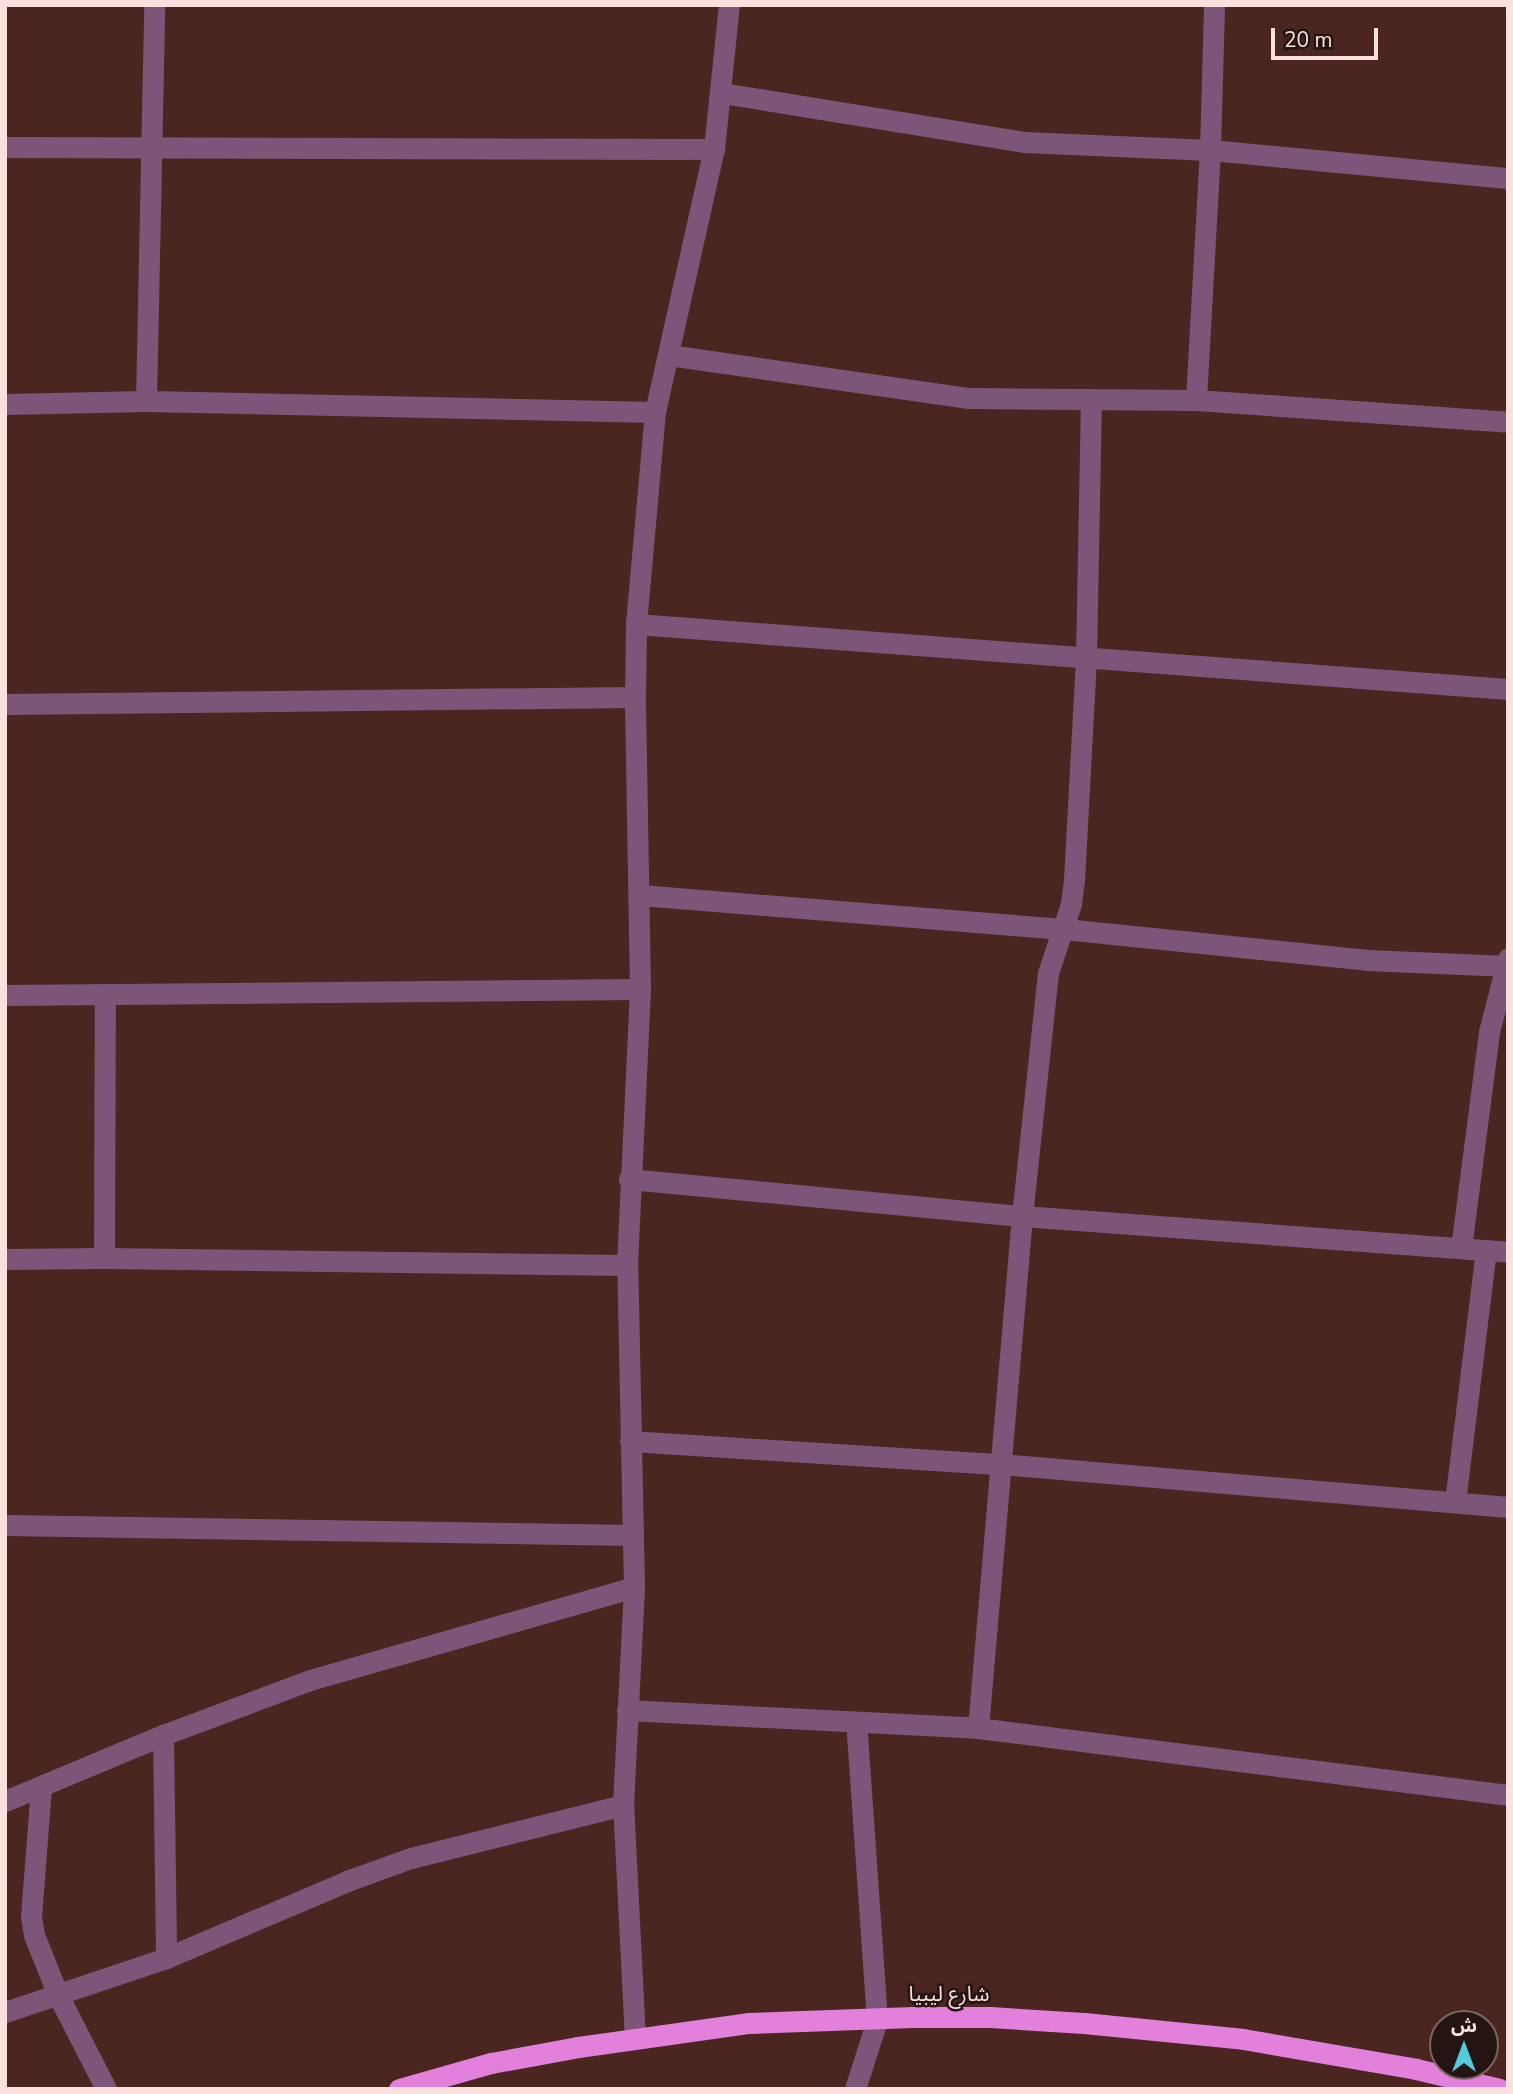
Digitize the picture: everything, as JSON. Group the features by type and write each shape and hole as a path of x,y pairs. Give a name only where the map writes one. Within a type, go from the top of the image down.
{"highway":[{"name":"شارع ليبيا","path":"399,2089 491,2063 749,2023 989,2017 1243,2039 1416,2069 1500,2089"}],"street":[{"path":"146,401 149,146 154,5"},
{"path":"635,2039 623,1805 634,1587 627,1265 640,989 636,624 655,412 714,149 722,93 729,5"},
{"path":"1196,400 1210,150 1214,5"},
{"path":"722,93 1024,142 1210,150 1508,178"},
{"path":"5,147 714,149"},
{"path":"669,355 958,397 1091,401 1196,400 1508,422"},
{"path":"5,404 146,401 655,412"},
{"path":"978,1728 1022,1216 1048,973 1064,929 1074,880 1087,658 1091,401"},
{"path":"636,624 1508,689"},
{"path":"5,704 635,697"},
{"path":"640,895 1064,929 1367,960 1507,964 1489,1032 1461,1248"},
{"path":"5,995 640,989"},
{"path":"104,1258 105,994"},
{"path":"629,1179 1022,1216 1508,1252"},
{"path":"1455,1502 1486,1250"},
{"path":"5,1259 627,1265"},
{"path":"630,1441 1000,1464 1508,1507"},
{"path":"5,1525 633,1535"},
{"path":"5,1801 163,1735 310,1680 634,1587"},
{"path":"627,1710 978,1728 1508,1795"},
{"path":"855,2089 877,2020 856,1723"},
{"path":"163,1735 166,1958"},
{"path":"41,1787 31,1916 34,1935 58,1995 106,2089"},
{"path":"5,2012 166,1958 308,1897 411,1858 623,1805"}]}
